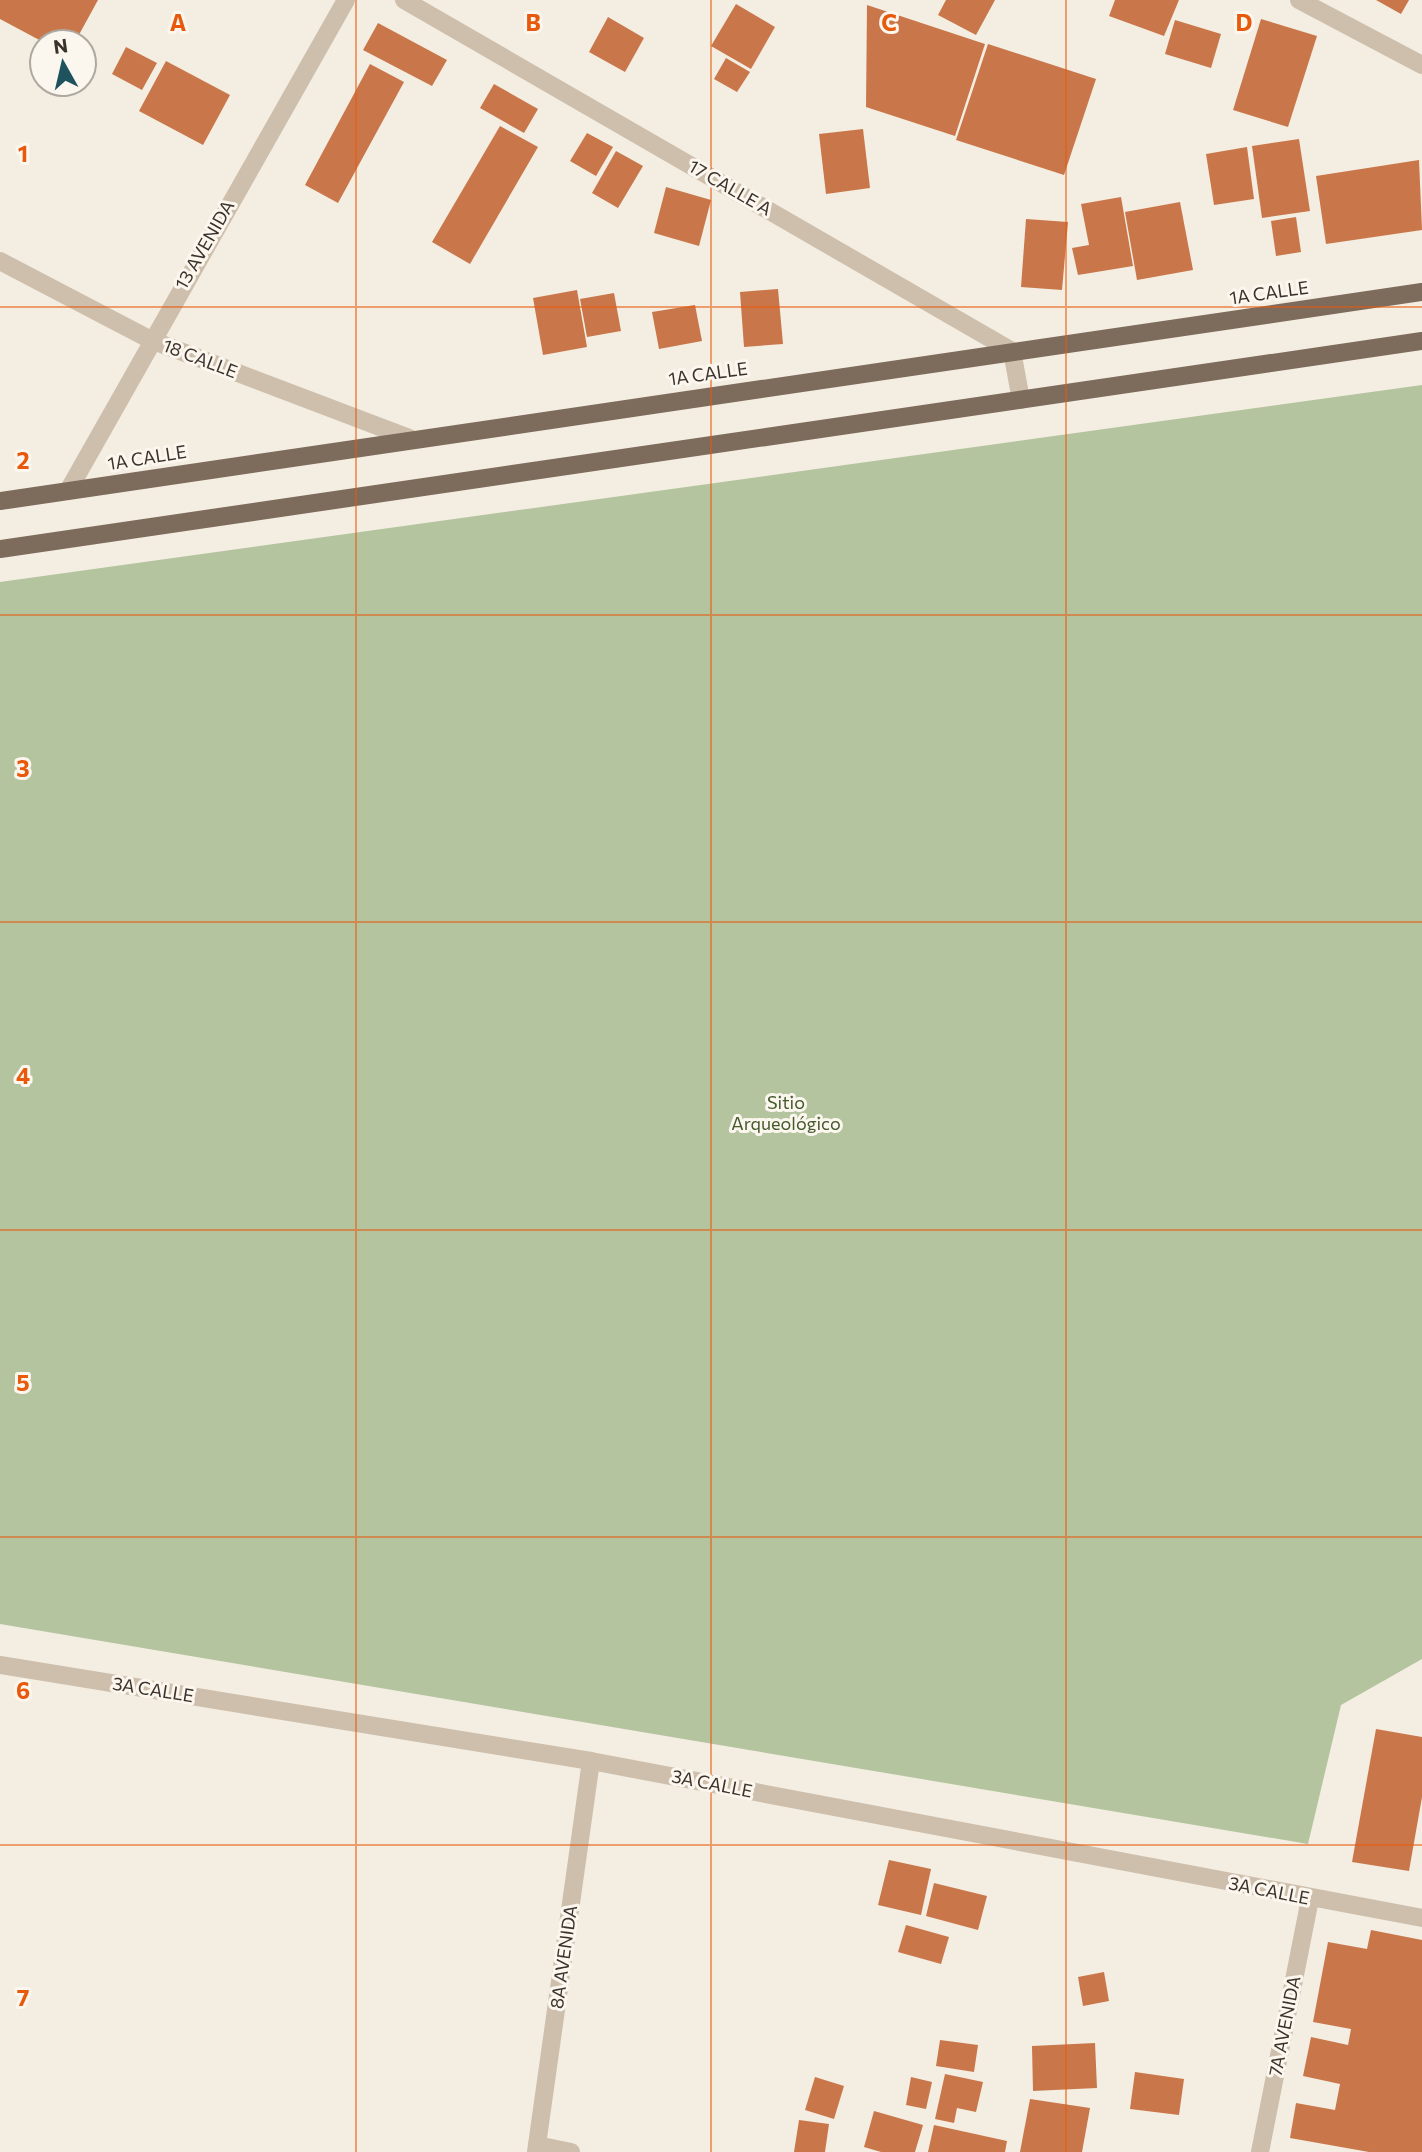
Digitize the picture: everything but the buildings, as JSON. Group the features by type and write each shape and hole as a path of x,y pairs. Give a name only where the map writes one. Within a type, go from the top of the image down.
{"main road":[{"name":"1A CALLE","path":"0,501 409,438 1422,292"},
{"path":"0,549 1422,341"}],"street":[{"name":"13 AVENIDA","path":"68,491 151,340 346,0"},
{"name":"17 CALLE A","path":"404,0 1012,351"},
{"path":"1299,0 1422,65"},
{"name":"18 CALLE","path":"0,261 151,340 409,438"},
{"path":"1012,351 1021,400"},
{"name":"3A CALLE","path":"0,1665 591,1761 1310,1899 1422,1918"},
{"name":"8A AVENIDA","path":"537,2149 591,1761"},
{"name":"7A AVENIDA","path":"1260,2152 1310,1899"},
{"path":"537,2149 571,2152"}],"green space":[{"name":"Sitio Arqueológico","path":"1422,385 1422,1659 1341,1705 1308,1844 0,1624 0,582"}]}
